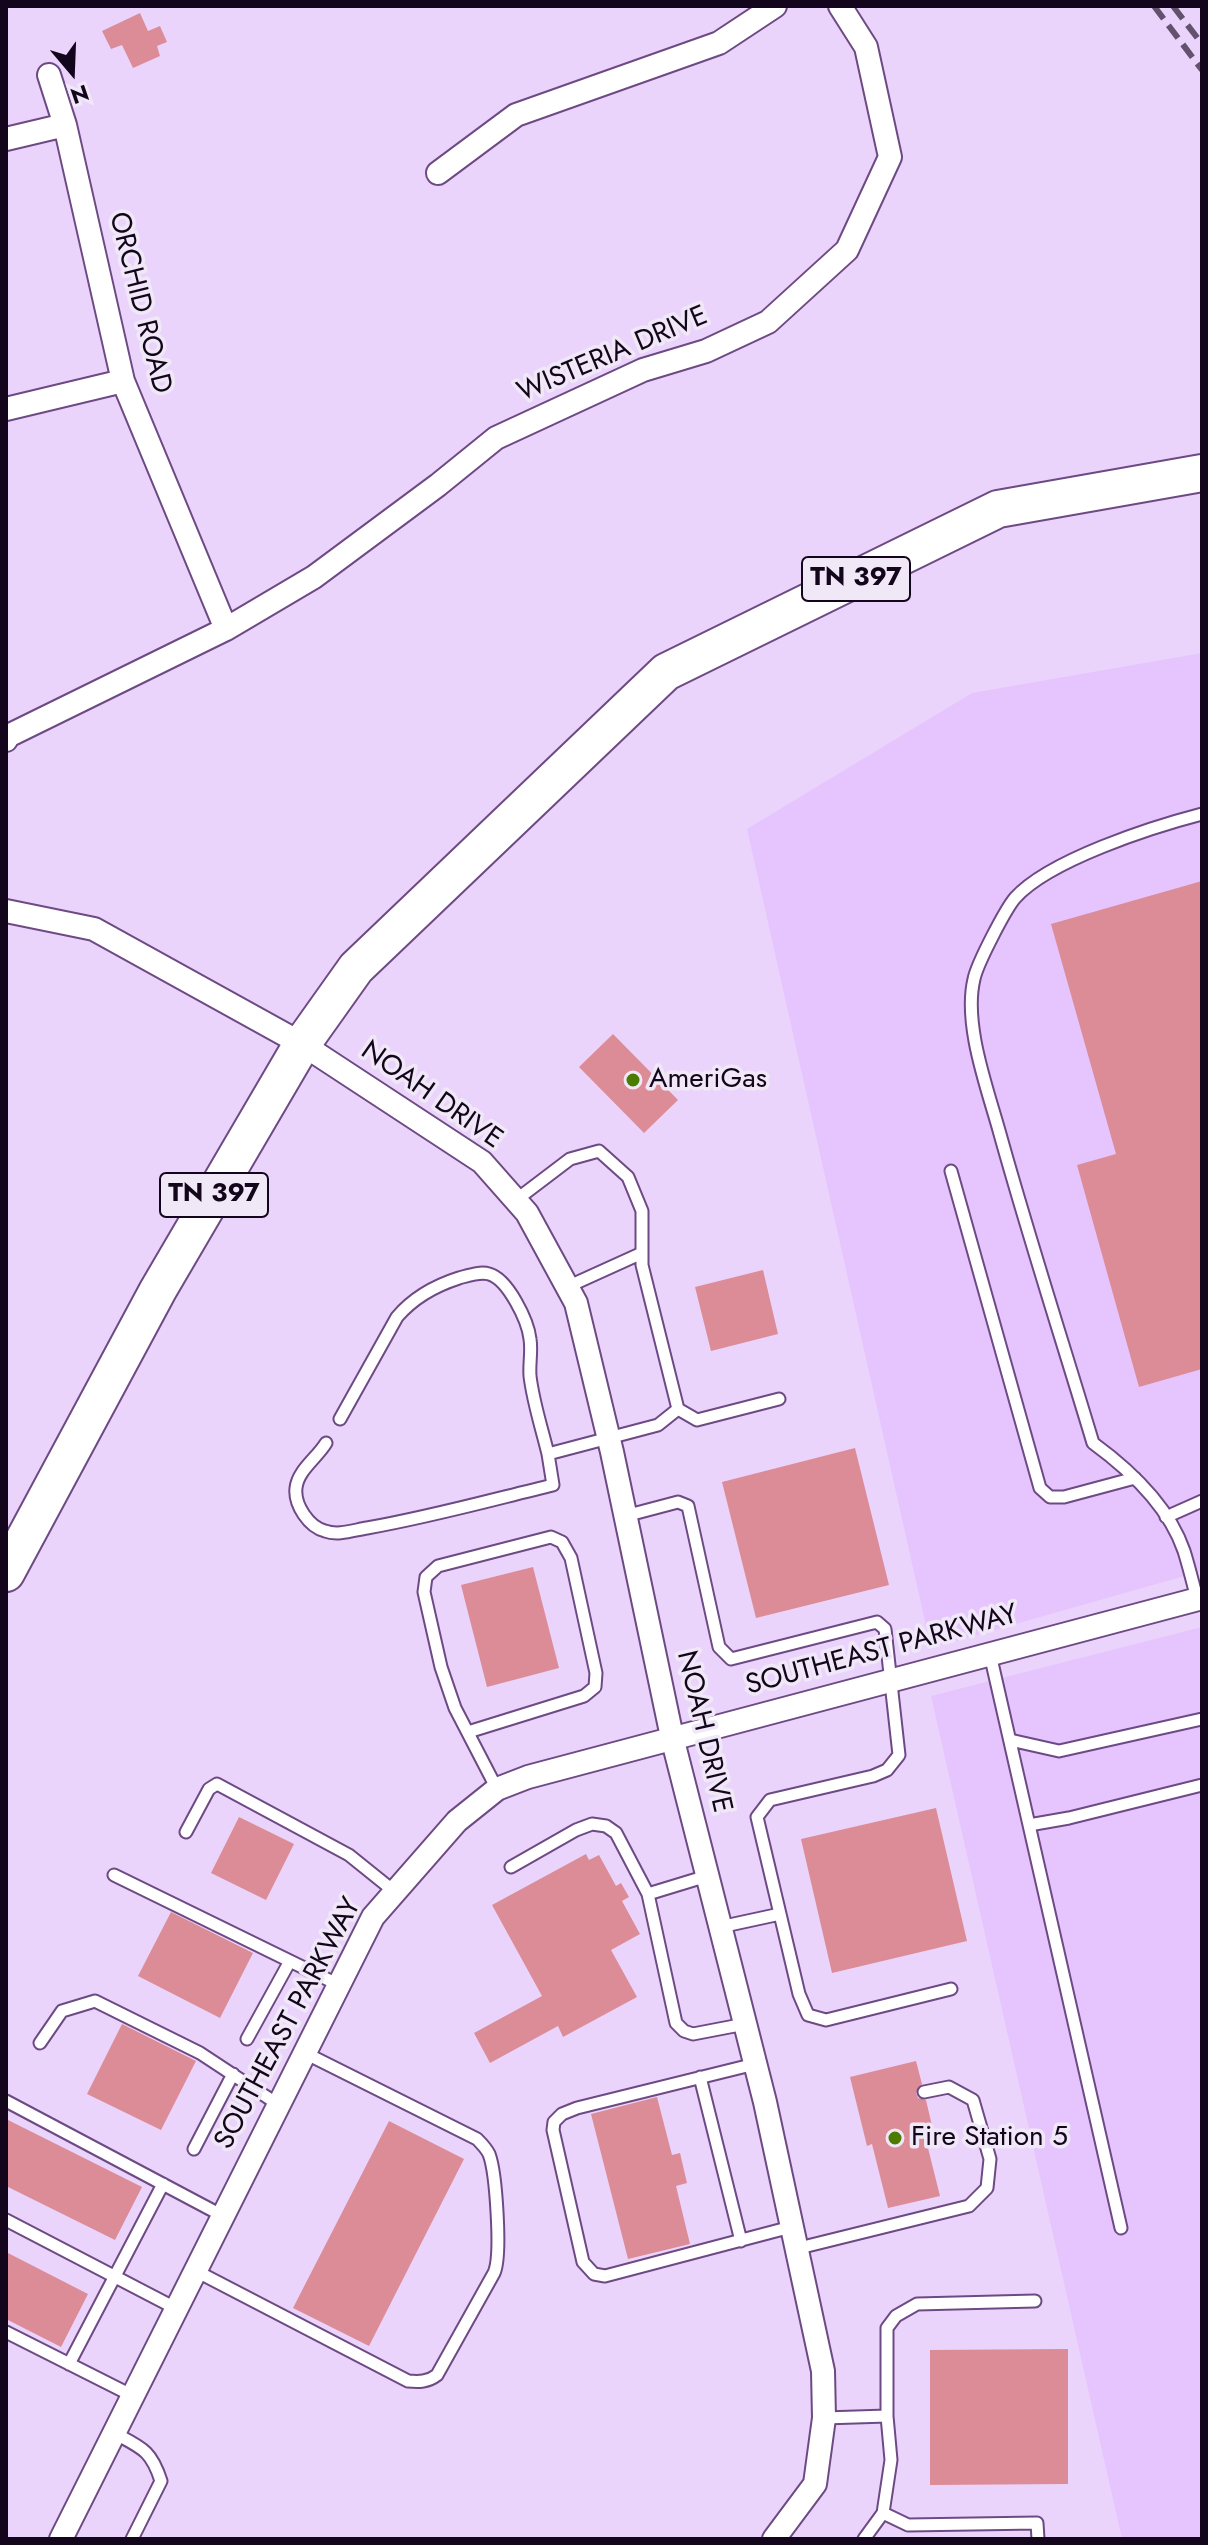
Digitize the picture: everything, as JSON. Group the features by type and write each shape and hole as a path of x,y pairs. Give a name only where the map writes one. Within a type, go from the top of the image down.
{"main road":[{"name":"TN 397","path":"6,1573 158,1290 302,1044 356,968 666,672 998,509 1202,473"}],"street":[{"path":"438,173 516,115 719,43 775,6"},
{"name":"WISTERIA DRIVE","path":"6,740 8,736 226,629 314,577 496,438 643,370 706,351 768,322 847,250 890,157 866,47 840,6"},
{"name":"ORCHID ROAD","path":"49,75 65,125 123,381 226,629"},
{"path":"6,139 65,125"},
{"path":"6,409 123,381"},
{"name":"NOAH DRIVE","path":"6,911 94,929 302,1044 482,1162 527,1213 576,1303 609,1439 672,1737 755,2064 823,2371 824,2418 815,2484 774,2539"},
{"name":"SOUTHEAST PARKWAY","path":"61,2539 373,1917 457,1821 497,1789 528,1777 1199,1598"}],"lane":[{"path":"1199,1598 1183,1548 1166,1517 1122,1464 1093,1443 983,1074 972,1020 974,979 1014,899 1037,880 1086,854 1162,824 1202,814"},
{"path":"516,1200 570,1159 599,1151 628,1177 642,1211 642,1265 678,1409 697,1420 779,1399"},
{"path":"951,1171 1040,1488 1050,1497 1064,1497 1135,1478"},
{"path":"567,1287 642,1253"},
{"path":"326,1443 300,1475 295,1490 299,1507 309,1521 323,1531 339,1533 390,1524 553,1485 530,1376 530,1336 513,1297 499,1279 488,1273 444,1283 409,1303 397,1317 340,1419"},
{"path":"548,1454 658,1425 678,1409"},
{"path":"1166,1517 1202,1501"},
{"path":"625,1516 678,1502 688,1506 719,1647 731,1659 877,1622 885,1629 899,1755 887,1770 873,1776 770,1800 757,1817 799,1994 808,2015 826,2020 951,1989"},
{"path":"468,1732 584,1696 595,1687 596,1673 571,1558 562,1542 551,1537 467,1558 438,1566 426,1577 424,1592 441,1667 455,1708 497,1789"},
{"path":"990,1653 1121,2228"},
{"path":"1010,1740 1059,1751 1202,1719"},
{"path":"186,1832 209,1789 217,1784 349,1855 395,1892"},
{"path":"1029,1825 1202,1785"},
{"path":"511,1867 576,1830 592,1824 606,1826 616,1833 648,1894 676,2023 693,2034 745,2024"},
{"path":"114,1875 339,1985"},
{"path":"648,1894 707,1876"},
{"path":"720,1927 780,1914"},
{"path":"247,2039 290,1961"},
{"path":"40,2043 62,2011 95,2001 200,2053 279,2105"},
{"path":"196,2271 415,2382 437,2375 494,2273 499,2257 491,2162 484,2146 477,2139 305,2053"},
{"path":"755,2064 577,2108 562,2114 554,2122 553,2130 583,2262 594,2274 605,2276 741,2241 793,2238 969,2206 987,2188 990,2159 973,2100 949,2087 924,2092"},
{"path":"194,2149 233,2074"},
{"path":"700,2077 741,2241"},
{"path":"6,2101 223,2216"},
{"path":"69,2364 163,2184"},
{"path":"6,2220 177,2309"},
{"path":"864,2539 883,2513 891,2460 887,2416 887,2328 896,2316 917,2304 1035,2301"},
{"path":"6,2332 133,2396"},
{"path":"824,2418 887,2416"},
{"path":"114,2433 138,2446 154,2460 161,2481 132,2539"},
{"path":"883,2513 908,2525 1037,2523 1038,2539"}],"shaded area":[{"path":"1202,653 1202,1571 931,1648 747,829 972,693"},
{"path":"1202,1627 1202,2539 1122,2539 931,1696"}],"building":[{"path":"140,13 148,31 160,26 167,42 157,46 160,56 133,68 122,45 111,49 102,31"},
{"path":"1202,881 1202,1369 1139,1387 1077,1165 1116,1154 1051,924"},
{"path":"613,1034 678,1100 644,1133 579,1067"},
{"path":"763,1270 778,1334 711,1351 695,1287"},
{"path":"855,1448 889,1585 756,1618 722,1482"},
{"path":"533,1567 559,1668 487,1687 461,1585"},
{"path":"936,1808 967,1941 832,1973 801,1839"},
{"path":"239,1817 294,1844 266,1900 211,1873"},
{"path":"586,1854 589,1860 599,1855 616,1886 621,1883 629,1897 622,1901 640,1934 611,1950 637,1997 563,2037 558,2026 490,2063 474,2033 542,1996 492,1905"},
{"path":"171,1912 253,1953 220,2018 138,1976"},
{"path":"122,2024 196,2061 161,2130 87,2094"},
{"name":"Fire Station 5","path":"916,2061 922,2084 916,2093 918,2098 926,2100 933,2130 924,2132 940,2196 888,2208 872,2144 867,2146 850,2077"},
{"path":"657,2097 672,2155 680,2153 687,2183 676,2186 690,2244 628,2259 591,2114"},
{"path":"6,2119 142,2187 115,2240 6,2186"},
{"path":"389,2121 464,2159 369,2346 293,2308"},
{"path":"6,2252 88,2294 61,2347 6,2319"},
{"path":"1068,2349 1068,2484 930,2485 930,2350"}],"railway":[{"path":"1154,6 1202,70"},
{"path":"1173,6 1202,44"}],"place":[{"name":"AmeriGas","path":"633,1080"},
{"name":"Fire Station 5","path":"895,2138"}]}
